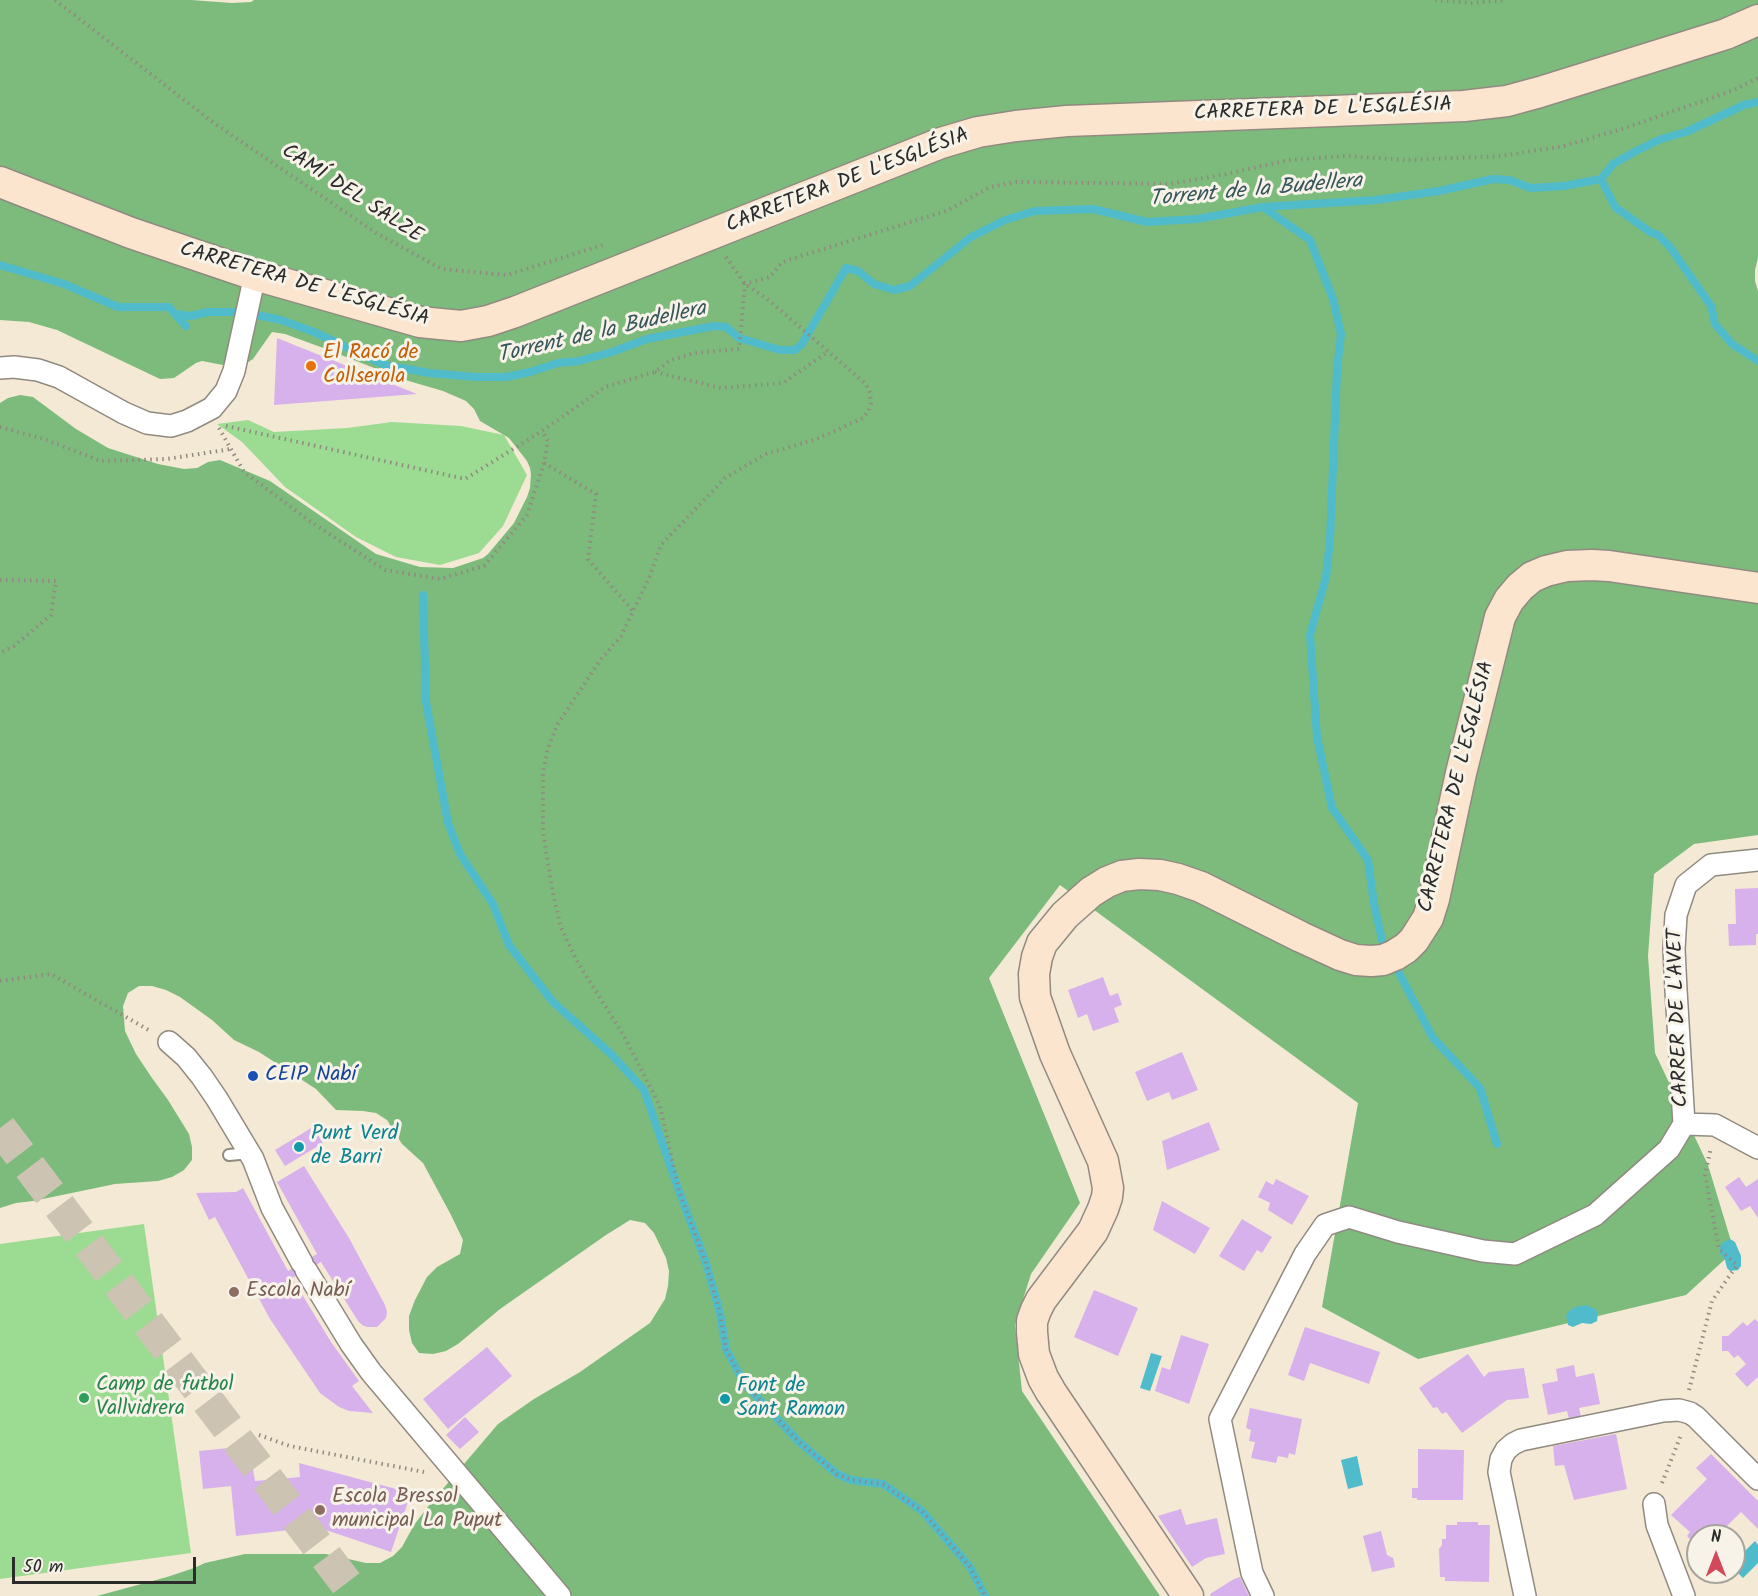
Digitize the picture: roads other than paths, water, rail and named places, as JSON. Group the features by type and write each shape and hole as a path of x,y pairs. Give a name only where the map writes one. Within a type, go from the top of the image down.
{"main road":[{"name":"CARRETERA DE L'ESGLÉSIA","path":"0,182 131,233 255,275 420,322 461,326 488,321 515,312 941,143 978,132 1067,122 1464,106 1507,101 1726,34 1758,20"},
{"name":"CARRETERA DE L'ESGLÉSIA","path":"1188,1596 1051,1392 1034,1354 1032,1320 1036,1310 1093,1231 1103,1209 1108,1188 1103,1161 1055,1054 1035,997 1034,974 1042,943 1065,915 1091,892 1122,876 1139,874 1160,875 1201,887 1301,938 1340,955 1356,960 1371,961 1383,960 1395,955 1414,940 1428,918 1500,617 1509,600 1520,587 1532,577 1546,571 1566,566 1592,565 1758,588"}],"street":[{"path":"0,368 38,370 59,377 147,423 171,426 187,421 212,408 226,391 234,371 255,275"},
{"name":"CARRER DE L'AVET","path":"1684,1124 1674,949 1676,915 1686,885 1711,865 1758,860"},
{"path":"169,1042 186,1057 217,1099 240,1154 351,1344 371,1372 560,1596"},
{"path":"1263,1596 1252,1573 1220,1419 1305,1254 1325,1225 1349,1217 1398,1232 1483,1251 1515,1254 1595,1215 1669,1149 1684,1124 1715,1125 1758,1148"},
{"path":"1525,1596 1499,1465 1506,1450 1513,1444 1521,1440 1664,1411 1687,1412 1701,1422 1758,1479"},
{"path":"1654,1504 1657,1525 1684,1596"}],"water":[{"path":"1730,1239 1735,1242 1741,1256 1741,1266 1738,1270 1730,1271 1720,1254 1722,1243"},
{"path":"1586,1305 1598,1313 1597,1321 1573,1327 1568,1325 1566,1316 1568,1312 1575,1307"},
{"path":"1151,1353 1162,1356 1150,1391 1140,1388"},
{"path":"1357,1456 1363,1485 1348,1489 1341,1460"},
{"path":"1755,1541 1758,1545 1758,1563 1746,1575 1746,1550"}],"waterway":[{"name":"Torrent de la Budellera","path":"257,315 281,320 314,332 385,365 429,373 476,377 506,377 530,372 558,363 579,361 612,352 647,339 714,326 726,327 739,338 780,350 795,350 802,344 846,268 858,271 874,284 894,290 910,286 971,237 1005,220 1035,211 1093,209 1147,222 1197,219 1263,207 1376,200 1439,191 1493,179 1509,180 1531,188 1564,186 1601,179 1613,164 1636,151 1661,139 1686,132 1744,105 1758,102"},
{"path":"1601,179 1615,207 1650,232 1658,235 1670,247 1711,306 1715,324 1732,344 1758,361"},
{"path":"1263,207 1310,240 1333,299 1341,334 1337,370 1330,540 1326,577 1310,635 1317,737 1332,808 1368,860 1382,940"},
{"name":"Torrent de la Budellera","path":"0,265 64,284 118,307 169,307 175,314 191,316 208,312 232,312"},
{"path":"175,314 186,326"},
{"path":"423,595 426,702 448,823 460,854 493,904 509,945 553,1002 611,1054 644,1090 706,1263 720,1313 726,1349 744,1383 798,1441 837,1474 851,1480 883,1484 922,1511 970,1567 985,1596"},
{"path":"1398,971 1433,1038 1480,1088 1497,1144"}],"tunnel":[{"path":"0,1128 356,1596"}],"place":[{"name":"El Racó de Collserola","path":"311,366"},
{"name":"CEIP Nabí","path":"253,1076"},
{"name":"Punt Verd de Barri","path":"299,1147"},
{"name":"Escola Nabí","path":"234,1292"},
{"name":"Camp de futbol Vallvidrera","path":"84,1398"},
{"name":"Font de Sant Ramon","path":"725,1399"},
{"name":"Escola Bressol municipal La Puput","path":"320,1510"}]}
